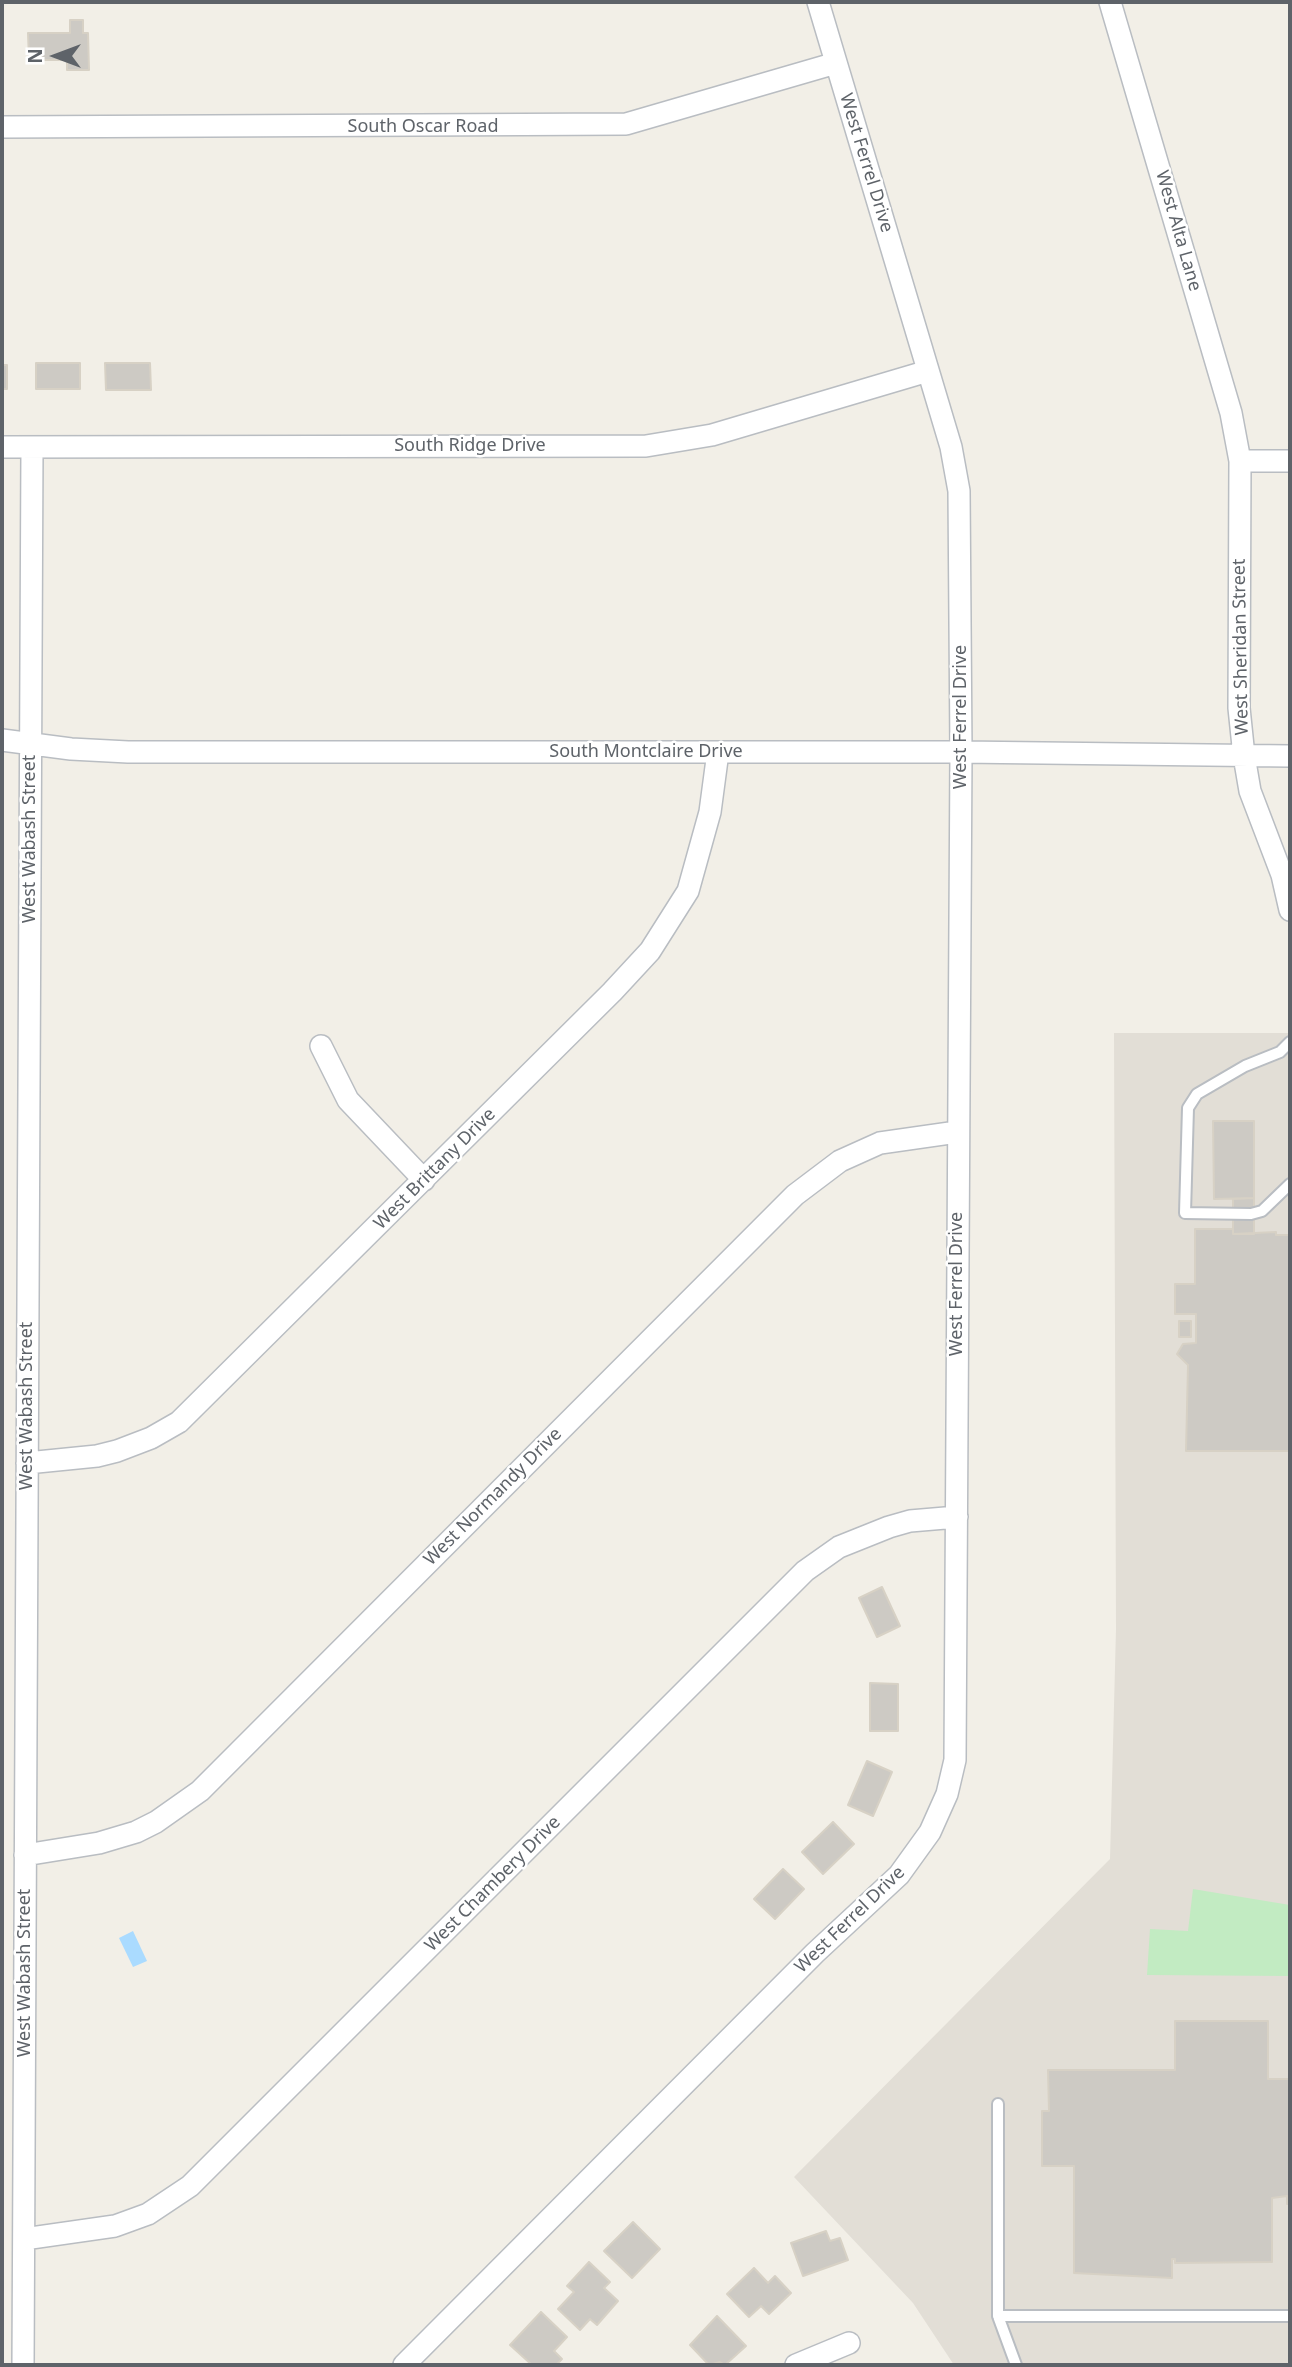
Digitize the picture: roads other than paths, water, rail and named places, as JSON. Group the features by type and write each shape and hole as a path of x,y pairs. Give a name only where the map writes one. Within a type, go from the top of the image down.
{"street":[{"name":"West Ferrel Drive","path":"404,2365 806,1962 899,1875 921,1848 947,1794 955,1760 961,752 959,491 951,447 818,2"},
{"name":"West Alta Lane","path":"1110,2 1231,413 1240,461"},
{"name":"South Oscar Road","path":"2,127 626,124 836,64"},
{"name":"South Ridge Drive","path":"2,447 646,446 712,435 928,371"},
{"name":"West Wabash Street","path":"23,2365 33,447"},
{"path":"1240,461 1290,461"},
{"name":"West Sheridan Street","path":"1240,461 1239,708 1244,756 1250,791 1282,875 1290,910"},
{"name":"South Montclaire Drive","path":"2,740 128,752 961,752 1290,756"},
{"name":"West Brittany Drive","path":"27,1463 97,1456 117,1451 151,1438 179,1422 612,992 664,933 696,870 710,812 718,752"},
{"path":"321,1046 348,1100 424,1180"},
{"name":"West Normandy Drive","path":"25,1855 99,1843 136,1832 156,1822 200,1791 794,1195 823,1171 860,1150 914,1135 957,1132"},
{"name":"West Chambery Drive","path":"24,2239 115,2227 148,2214 190,2186 806,1571 839,1547 879,1530 910,1521 957,1517"},
{"path":"796,2365 849,2343"}],"lane":[{"path":"1290,1042 1280,1052 1245,1066 1197,1094 1192,1101 1188,1108 1185,1131 1185,1213 1251,1214 1262,1211 1290,1184"},
{"path":"998,2104 998,2316 1017,2365"},
{"path":"998,2316 1290,2316"}],"water":[{"path":"133,1931 147,1961 133,1967 119,1938"}]}
